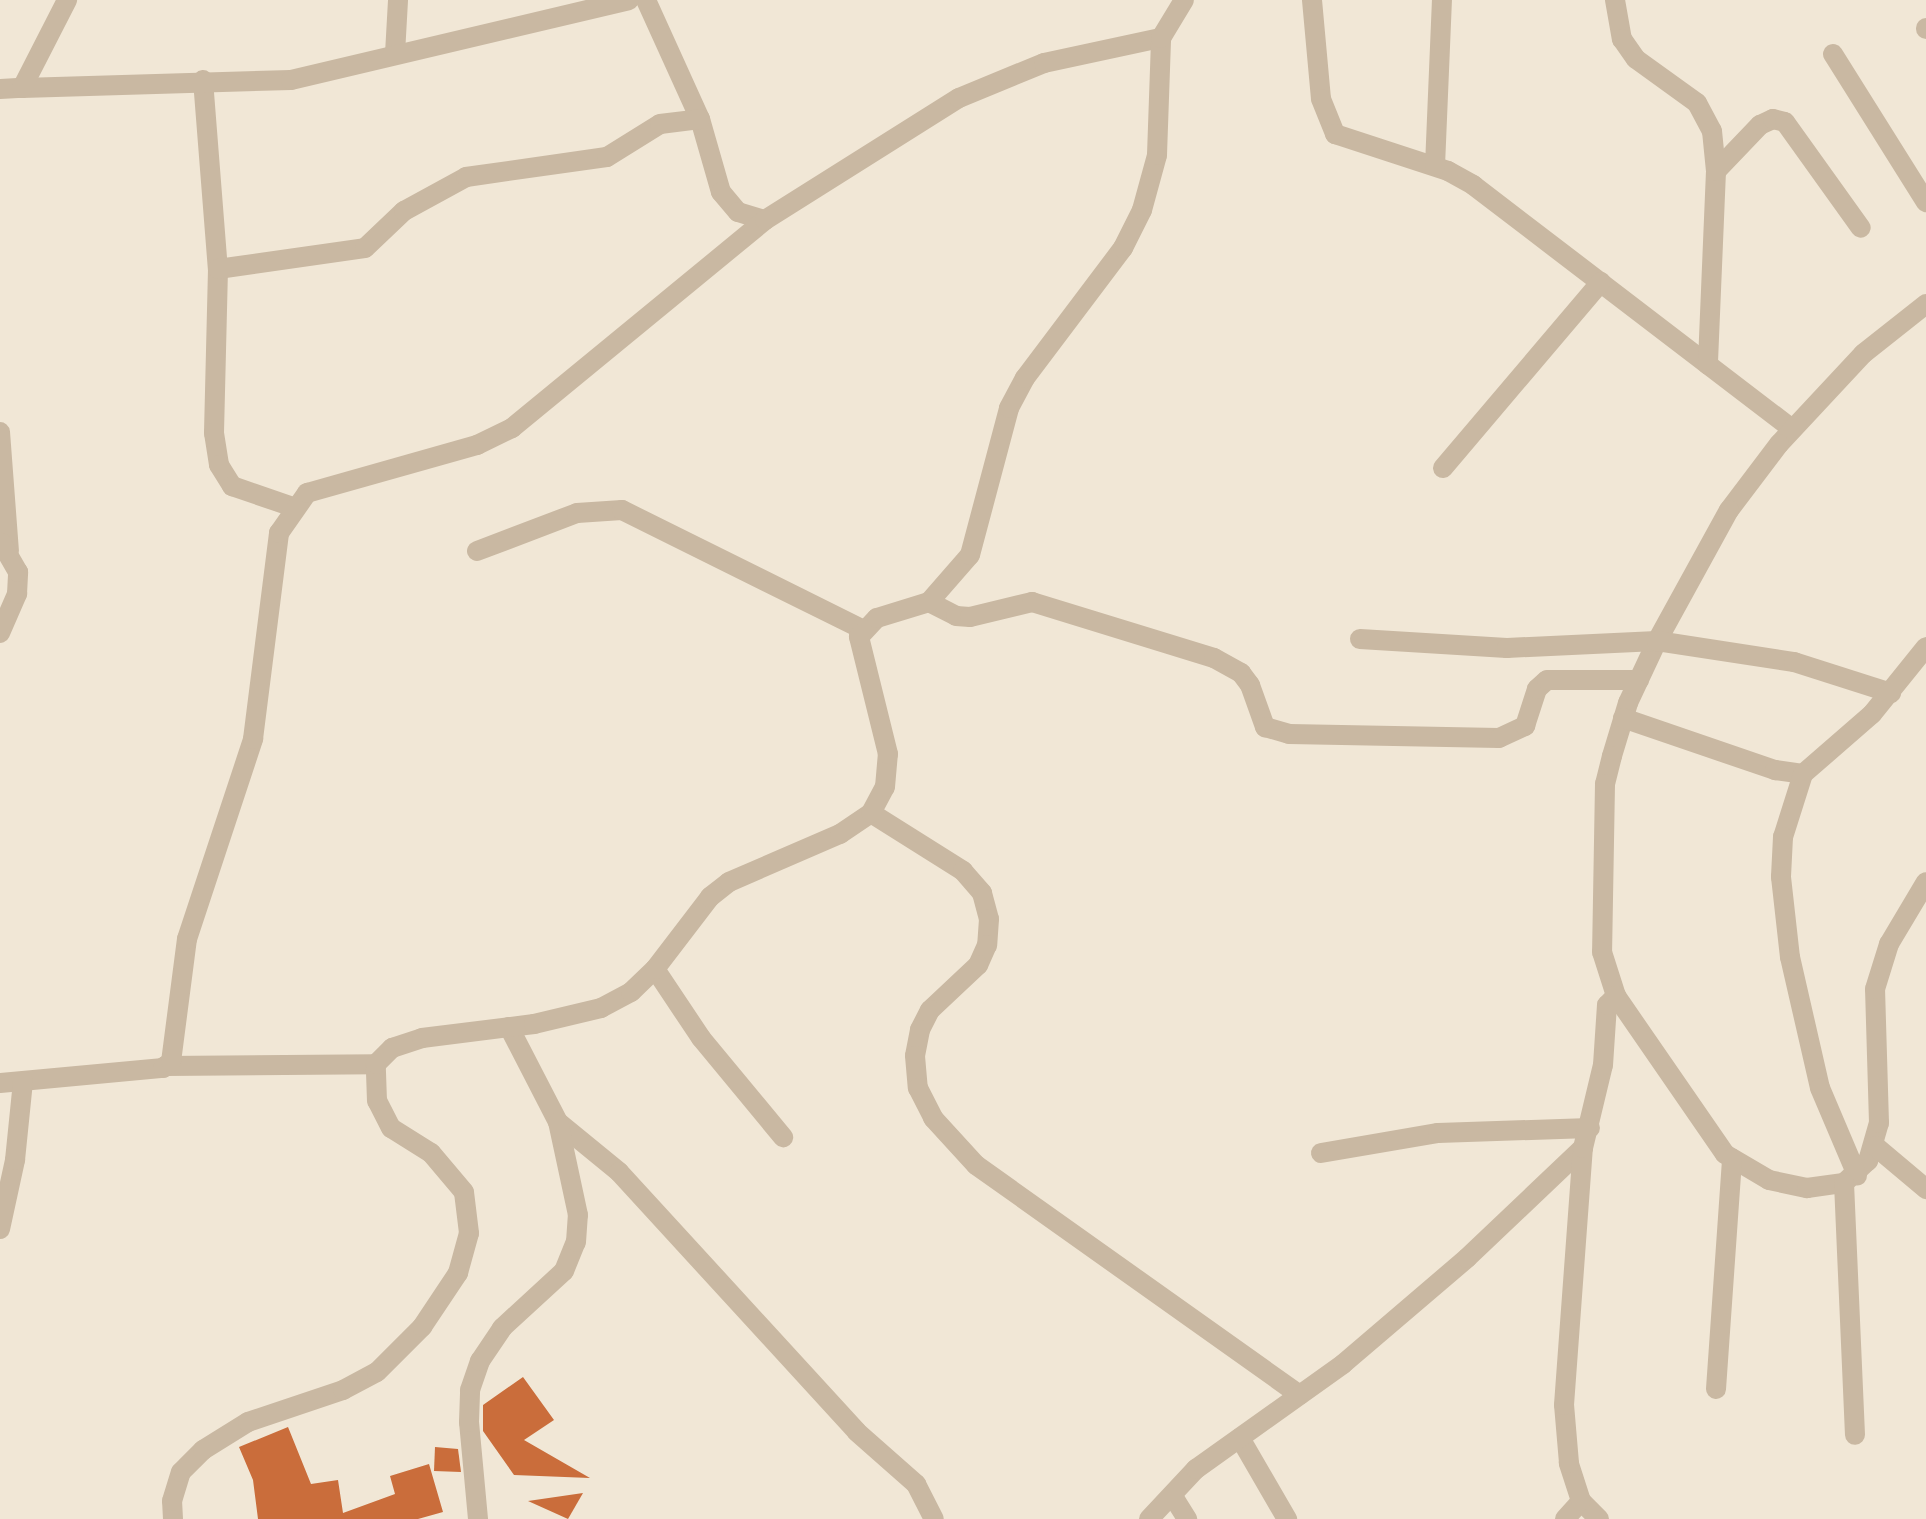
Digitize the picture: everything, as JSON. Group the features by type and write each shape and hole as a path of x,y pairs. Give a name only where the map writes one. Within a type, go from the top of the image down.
{"street":[{"path":"22,88 67,0"},
{"path":"395,54 398,0"},
{"path":"0,89 203,80 291,80 629,0"},
{"path":"646,0 700,119 721,192 738,212 765,220"},
{"path":"0,1083 165,1066 376,1064 392,1048 422,1038 509,1027 601,1008 631,992 655,969 710,897 729,882 840,834 871,813 885,787 888,754 859,647 862,629 877,618 929,602 970,555 999,437 1025,378 1123,248 1142,210 1157,155 1161,38 1184,0"},
{"path":"1312,0 1321,99 1335,134 1435,166 1473,185 1792,429"},
{"path":"1435,166 1442,0"},
{"path":"1615,0 1622,39 1636,59 1697,103 1712,131 1716,171 1708,365"},
{"path":"165,1066 171,1062 187,939 253,739 279,533 293,507 307,493 329,484 477,445 512,428 765,220 959,98 1044,63 1161,38"},
{"path":"1833,54 1926,202"},
{"path":"203,80 218,269 214,433 219,465 232,486 293,507"},
{"path":"218,269 365,248 413,204 466,177 607,157 660,124 700,119"},
{"path":"1716,171 1760,125 1773,119 1785,122 1861,228"},
{"path":"1443,468 1601,282"},
{"path":"1926,304 1888,330 1792,429 1723,520 1639,680 1623,718 1605,784 1602,952 1616,996 1698,1121 1732,1159 1790,1185 1850,1179 1875,1146 1875,989 1889,944 1926,882"},
{"path":"0,432 4,546 18,572 17,594 0,633"},
{"path":"477,551 577,513 622,510 862,629"},
{"path":"929,602 956,616 970,617 1032,602 1214,658 1241,673 1265,727 1289,734 1499,738 1525,726 1537,689 1547,680 1639,680"},
{"path":"1360,639 1507,648 1657,641 1794,662 1891,693"},
{"path":"1855,1435 1850,1179 1820,1088 1790,957 1782,850 1803,774 1891,693 1926,647"},
{"path":"1623,718 1775,770 1803,774"},
{"path":"871,813 963,871 982,893 989,919 987,945 978,965 930,1010 920,1030 915,1056 918,1088 933,1118 976,1165 1300,1395"},
{"path":"655,969 701,1038 783,1137"},
{"path":"1599,1519 1581,1501 1569,1463 1564,1405 1583,1148 1590,1128 1607,1005 1616,996"},
{"path":"478,1519 469,1422 470,1390 480,1361 502,1328 564,1271 576,1242 578,1215 558,1122 509,1027"},
{"path":"173,1519 172,1501 181,1472 203,1450 248,1422 343,1390 377,1372 422,1327 458,1273 469,1233 464,1192 431,1153 391,1128 377,1101 376,1064"},
{"path":"0,1229 15,1160 23,1081"},
{"path":"558,1122 619,1172 857,1432 916,1484 934,1519"},
{"path":"1321,1153 1438,1133 1590,1128"},
{"path":"1875,1146 1926,1189"},
{"path":"1149,1519 1174,1498 1196,1469 1300,1395 1467,1258 1583,1148"},
{"path":"1716,1389 1732,1159"},
{"path":"1240,1438 1287,1519"},
{"path":"1174,1498 1187,1519"},
{"path":"1565,1519 1581,1501"}],"building":[{"path":"523,1377 554,1420 524,1440 590,1478 514,1475 483,1431 483,1405"},
{"path":"288,1427 311,1484 338,1480 343,1513 395,1494 390,1476 429,1464 443,1512 418,1519 258,1519 253,1480 239,1447"},
{"path":"435,1447 458,1449 461,1472 434,1471"},
{"path":"583,1493 568,1519 528,1501"}]}
